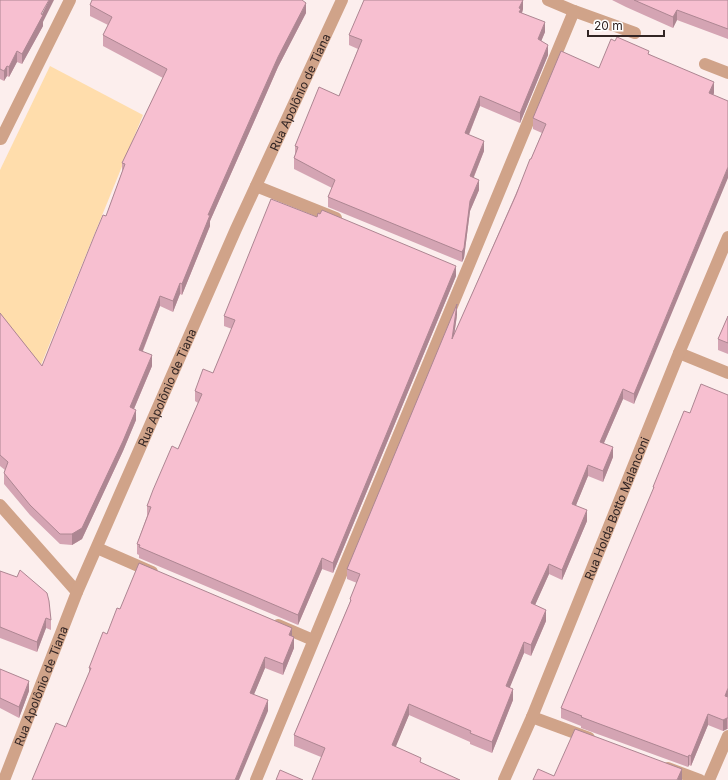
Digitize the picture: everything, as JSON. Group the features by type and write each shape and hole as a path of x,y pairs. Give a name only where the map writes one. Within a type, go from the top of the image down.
{"street":[{"path":"1,138 70,0"},
{"name":"Rua Apolônio de Tiana","path":"4,780 77,592 236,229 342,0"},
{"path":"548,0 634,33"},
{"path":"256,780 462,271 574,11"},
{"path":"706,64 728,73"},
{"path":"256,186 343,221"},
{"name":"Rua Holda Botto Malanconi","path":"504,780 532,717 728,237"},
{"path":"679,354 728,373"},
{"path":"0,505 77,592"},
{"path":"97,548 162,576"},
{"path":"270,622 313,640"},
{"path":"532,717 598,742"},
{"path":"709,780 728,736"},
{"path":"656,764 700,780"}],"shaded area":[{"path":"50,66 143,115 30,392 0,354 0,170"}],"building":[{"path":"0,0 49,0 41,14 43,15 22,54 17,51 9,67 7,66 4,71 0,69"},
{"path":"92,0 302,0 306,3 278,57 253,113 208,215 210,215 182,284 180,283 173,301 160,296 139,350 152,355 130,407 136,410 123,441 82,528 72,534 60,534 30,505 4,473 8,462 0,455 0,313 42,366 103,215 106,216 125,164 122,163 167,69 103,35 112,17 90,5"},
{"path":"364,0 523,0 519,8 521,9 519,12 545,22 538,39 548,45 520,113 480,96 465,133 484,141 470,176 479,180 470,201 464,248 462,252 328,197 335,180 294,158 298,147 295,146 319,87 339,96 362,40 349,35"},
{"path":"634,0 728,0 728,29 677,10 673,17"},
{"path":"617,37 649,51 648,54 714,82 709,93 728,101 728,167 634,394 623,389 600,442 613,447 603,471 588,465 572,504 587,510 562,570 549,564 531,603 546,610 531,645 524,642 506,686 513,689 492,742 470,733 471,731 409,704 392,745 421,758 420,762 460,780 312,780 325,748 294,735 351,600 350,599 360,574 347,569 457,304 452,339 546,124 533,118 561,51 599,68 611,39 615,41"},
{"path":"271,199 317,217 318,213 320,214 322,210 456,266 333,563 322,558 298,615 139,547 140,545 137,544 151,507 147,506 172,446 178,449 202,394 195,391 203,369 213,373 235,320 224,316"},
{"path":"728,316 728,343 718,339"},
{"path":"701,384 728,395 728,688 725,696 728,697 728,718 723,720 708,714 691,756 689,755 688,757 561,708 654,487 684,411 690,413"},
{"path":"139,563 292,628 289,635 294,637 283,664 265,657 250,693 268,700 235,780 32,780 56,723 66,727 91,668 89,668 103,632 107,634 117,608 120,609"},
{"path":"20,570 47,593 49,601 51,620 46,618 37,642 0,627 0,571 17,577"},
{"path":"0,669 29,681 19,707 0,698"},
{"path":"575,729 682,769 677,780 533,780 538,769 554,776"},
{"path":"280,770 303,780 276,780"}]}
